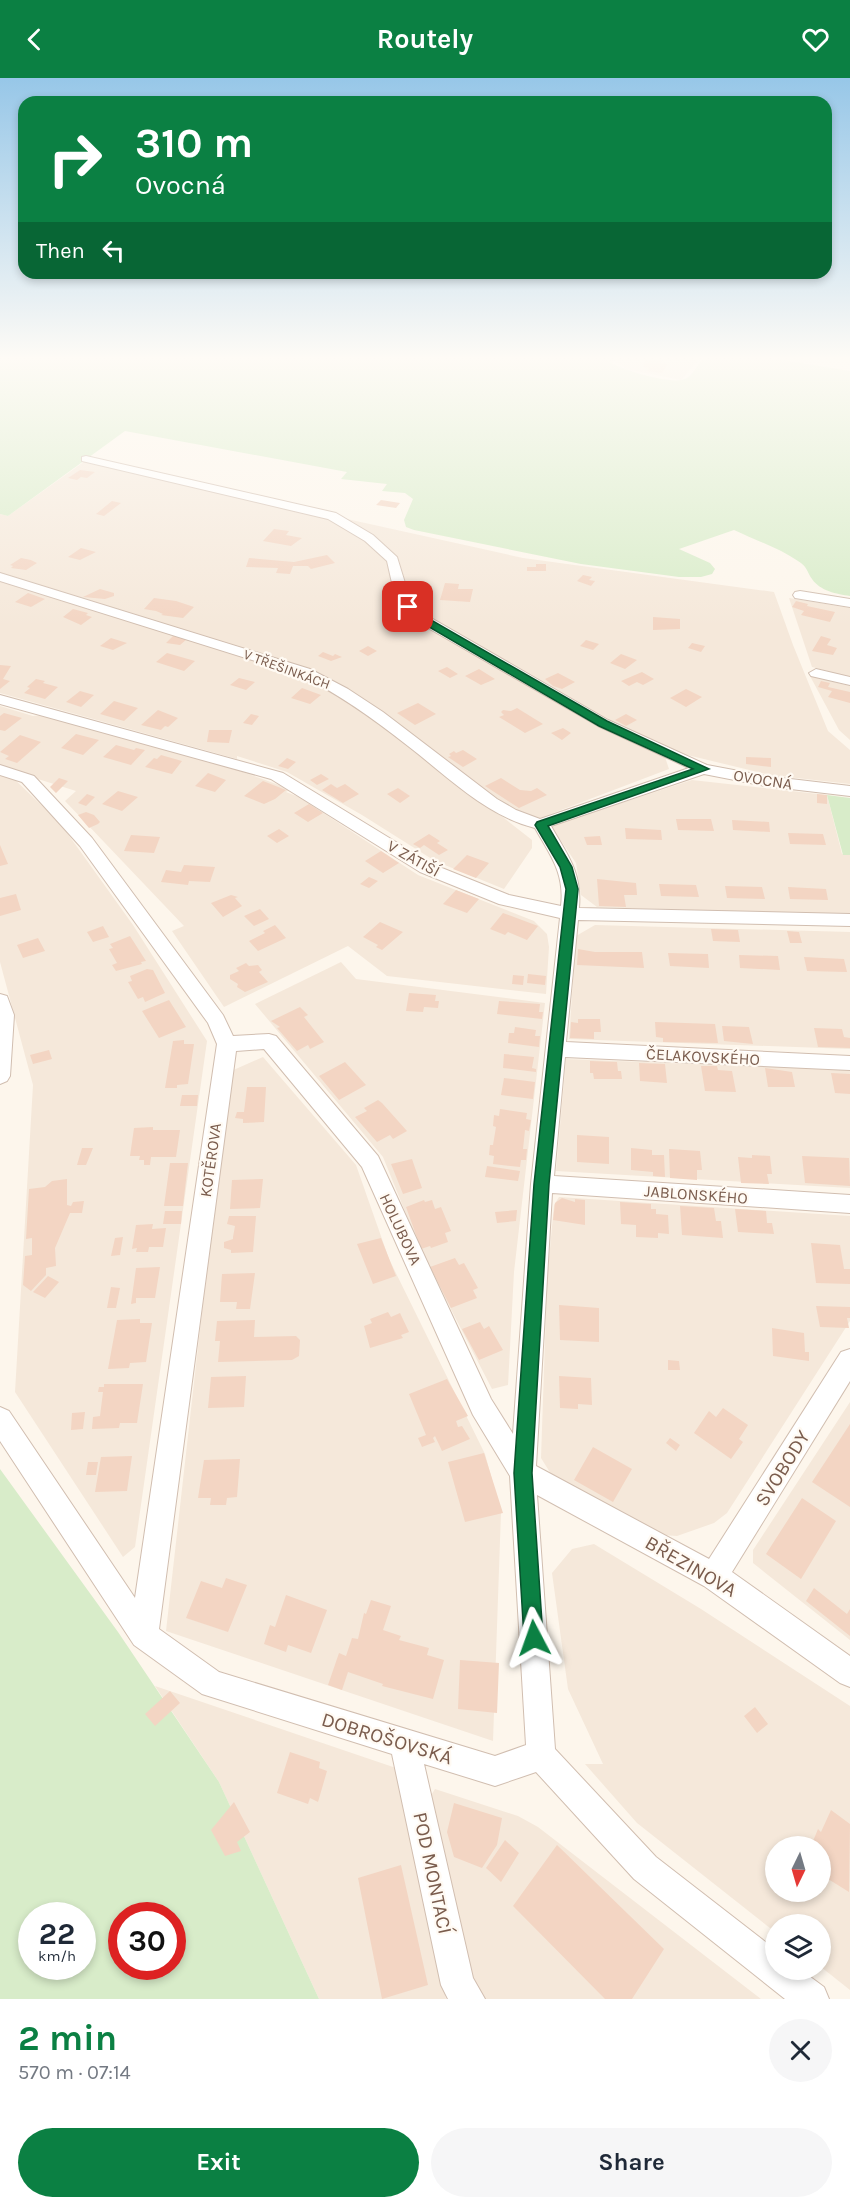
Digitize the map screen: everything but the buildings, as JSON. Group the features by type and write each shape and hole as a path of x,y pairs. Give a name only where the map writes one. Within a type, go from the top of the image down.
{"street":[{"name":"OVOCNÁ","path":"86,459 332,516 369,538 393,560 402,596 408,607 420,618 603,723 703,769 765,781 850,791"},
{"name":"V TŘEŠINKÁCH","path":"0,577 304,672 324,681 341,689 374,712 475,790 518,818 541,825"},
{"path":"800,595 850,603"},
{"path":"816,673 850,681"},
{"name":"V ZÁTIŠÍ","path":"0,699 277,776 426,868 506,900 570,914 850,920"},
{"path":"703,769 541,825 566,867 572,889 542,1184 523,1473 541,1755 645,1868 812,1999"},
{"path":"0,770 28,779 86,842 216,1020 227,1044"},
{"path":"0,1001 4,1014 0,1076"},
{"name":"HOLUBOVA","path":"227,1044 269,1041 370,1162 482,1407 523,1473"},
{"name":"KOTĚROVA","path":"144,1635 227,1044"},
{"name":"ČELAKOVSKÉHO","path":"556,1049 850,1063"},
{"name":"JABLONSKÉHO","path":"542,1184 850,1204"},
{"name":"SVOBODY","path":"714,1576 850,1360"},
{"name":"DOBROŠOVSKÁ","path":"0,1419 144,1635 212,1684 495,1771 541,1755"},
{"name":"BŘEZINOVA","path":"523,1473 714,1576 850,1673"},
{"name":"POD MONTACÍ","path":"404,1743 458,1985 468,1999"}],"shaded area":[{"path":"85,461 523,558 774,592 828,731 850,750 850,784 770,775 679,753 665,757 669,769 540,818 521,816 470,782 344,687 0,574 0,514 8,516"},
{"path":"0,581 328,684 361,706 532,840 532,848 504,889 435,861 362,815 287,772 237,756 237,759 0,693"},
{"path":"789,598 850,608 850,677 812,667"},
{"path":"810,676 850,686 850,740 839,730"},
{"path":"0,706 33,716 44,715 237,770 290,789 286,792 299,797 418,875 534,921 547,934 549,947 546,994 387,976 348,946 224,1007 172,931 184,926 65,801 76,791 0,767"},
{"path":"0,772 10,775 60,823 133,925 207,1041 135,1547 123,1557 15,1392 33,1085 0,962"},
{"path":"692,780 827,795 842,854 850,855 850,915 597,907 581,895 576,863 551,826"},
{"path":"595,925 850,932 850,1049 569,1039 576,936"},
{"path":"341,962 356,979 545,1003 514,1272 508,1385 492,1389 421,1251 383,1157 255,1004"},
{"path":"263,1057 356,1165 389,1259 485,1454 501,1512 493,1741 166,1631 229,1072"},
{"path":"566,1059 850,1070 850,1188 556,1171"},
{"path":"559,1197 850,1216 850,1321 727,1513 714,1523 677,1536 647,1534 551,1474 541,1458 547,1281 554,1205"},
{"path":"850,1402 850,1640 753,1563 753,1550"},
{"path":"594,1544 701,1609 850,1706 850,1990 831,1975 831,1914 765,1914 765,1924 637,1823 585,1764 603,1764 568,1689 552,1573 572,1549"},
{"path":"155,1686 396,1768 446,1999 319,1999 219,1782"},
{"path":"435,1789 518,1816 538,1827 761,1999 477,1999 427,1802"}],"green space":[{"path":"0,448 102,448 8,516 0,514"},
{"path":"215,448 850,448 850,596 824,589 815,583 801,563 791,556 734,530 679,549 710,563 715,569 712,574 701,577 679,577 581,564 414,530 406,527 404,520 413,499 405,493 382,491 387,484 341,479 347,472"},
{"path":"827,795 850,798 850,855 843,855"},
{"path":"0,1469 118,1632 219,1782 319,1999 0,1999"}],"route":[{"path":"408,607 420,618 603,723 703,769 541,825 566,867 572,889 542,1184 523,1473 534,1638"}]}
